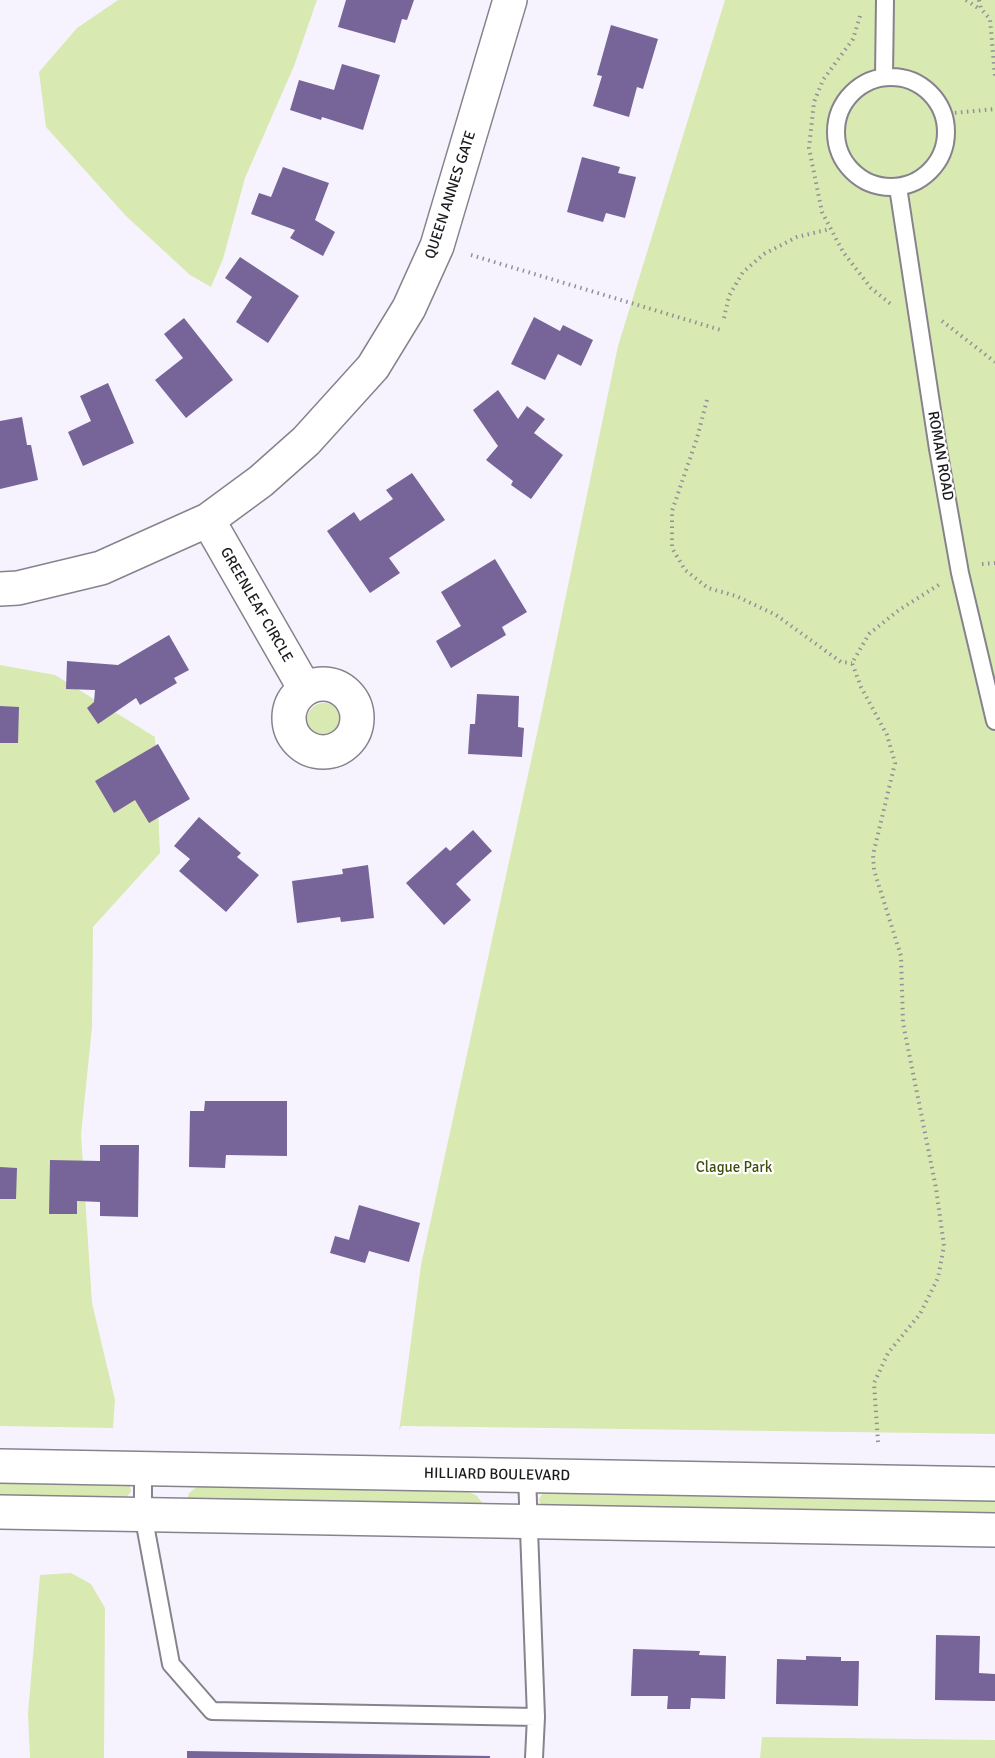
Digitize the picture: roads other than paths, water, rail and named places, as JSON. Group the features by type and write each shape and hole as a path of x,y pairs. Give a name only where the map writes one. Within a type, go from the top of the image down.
{"main road":[{"name":"QUEEN ANNES GATE","path":"0,589 18,588 101,568 208,520 261,481 306,441 373,367 409,308 437,246 510,0"},
{"name":"GREENLEAF CIRCLE","path":"208,520 306,689"},
{"name":"HILLIARD BOULEVARD","path":"0,1466 995,1484"},
{"path":"0,1512 995,1530"}],"lane":[{"path":"884,77 885,0"},
{"path":"884,77 900,77 915,82 928,91 939,104 946,133 944,149 937,163 926,175 913,183 898,187 882,187 853,174 843,161 837,147 836,123 844,101 855,89 869,81 884,77"},
{"name":"ROMAN ROAD","path":"898,187 938,449 960,573 995,721"},
{"path":"143,1469 143,1514 171,1664 212,1711 536,1717"},
{"path":"527,1476 536,1717 534,1758"}],"park label":[{"name":"Clague Park","path":"734,1168"}]}
